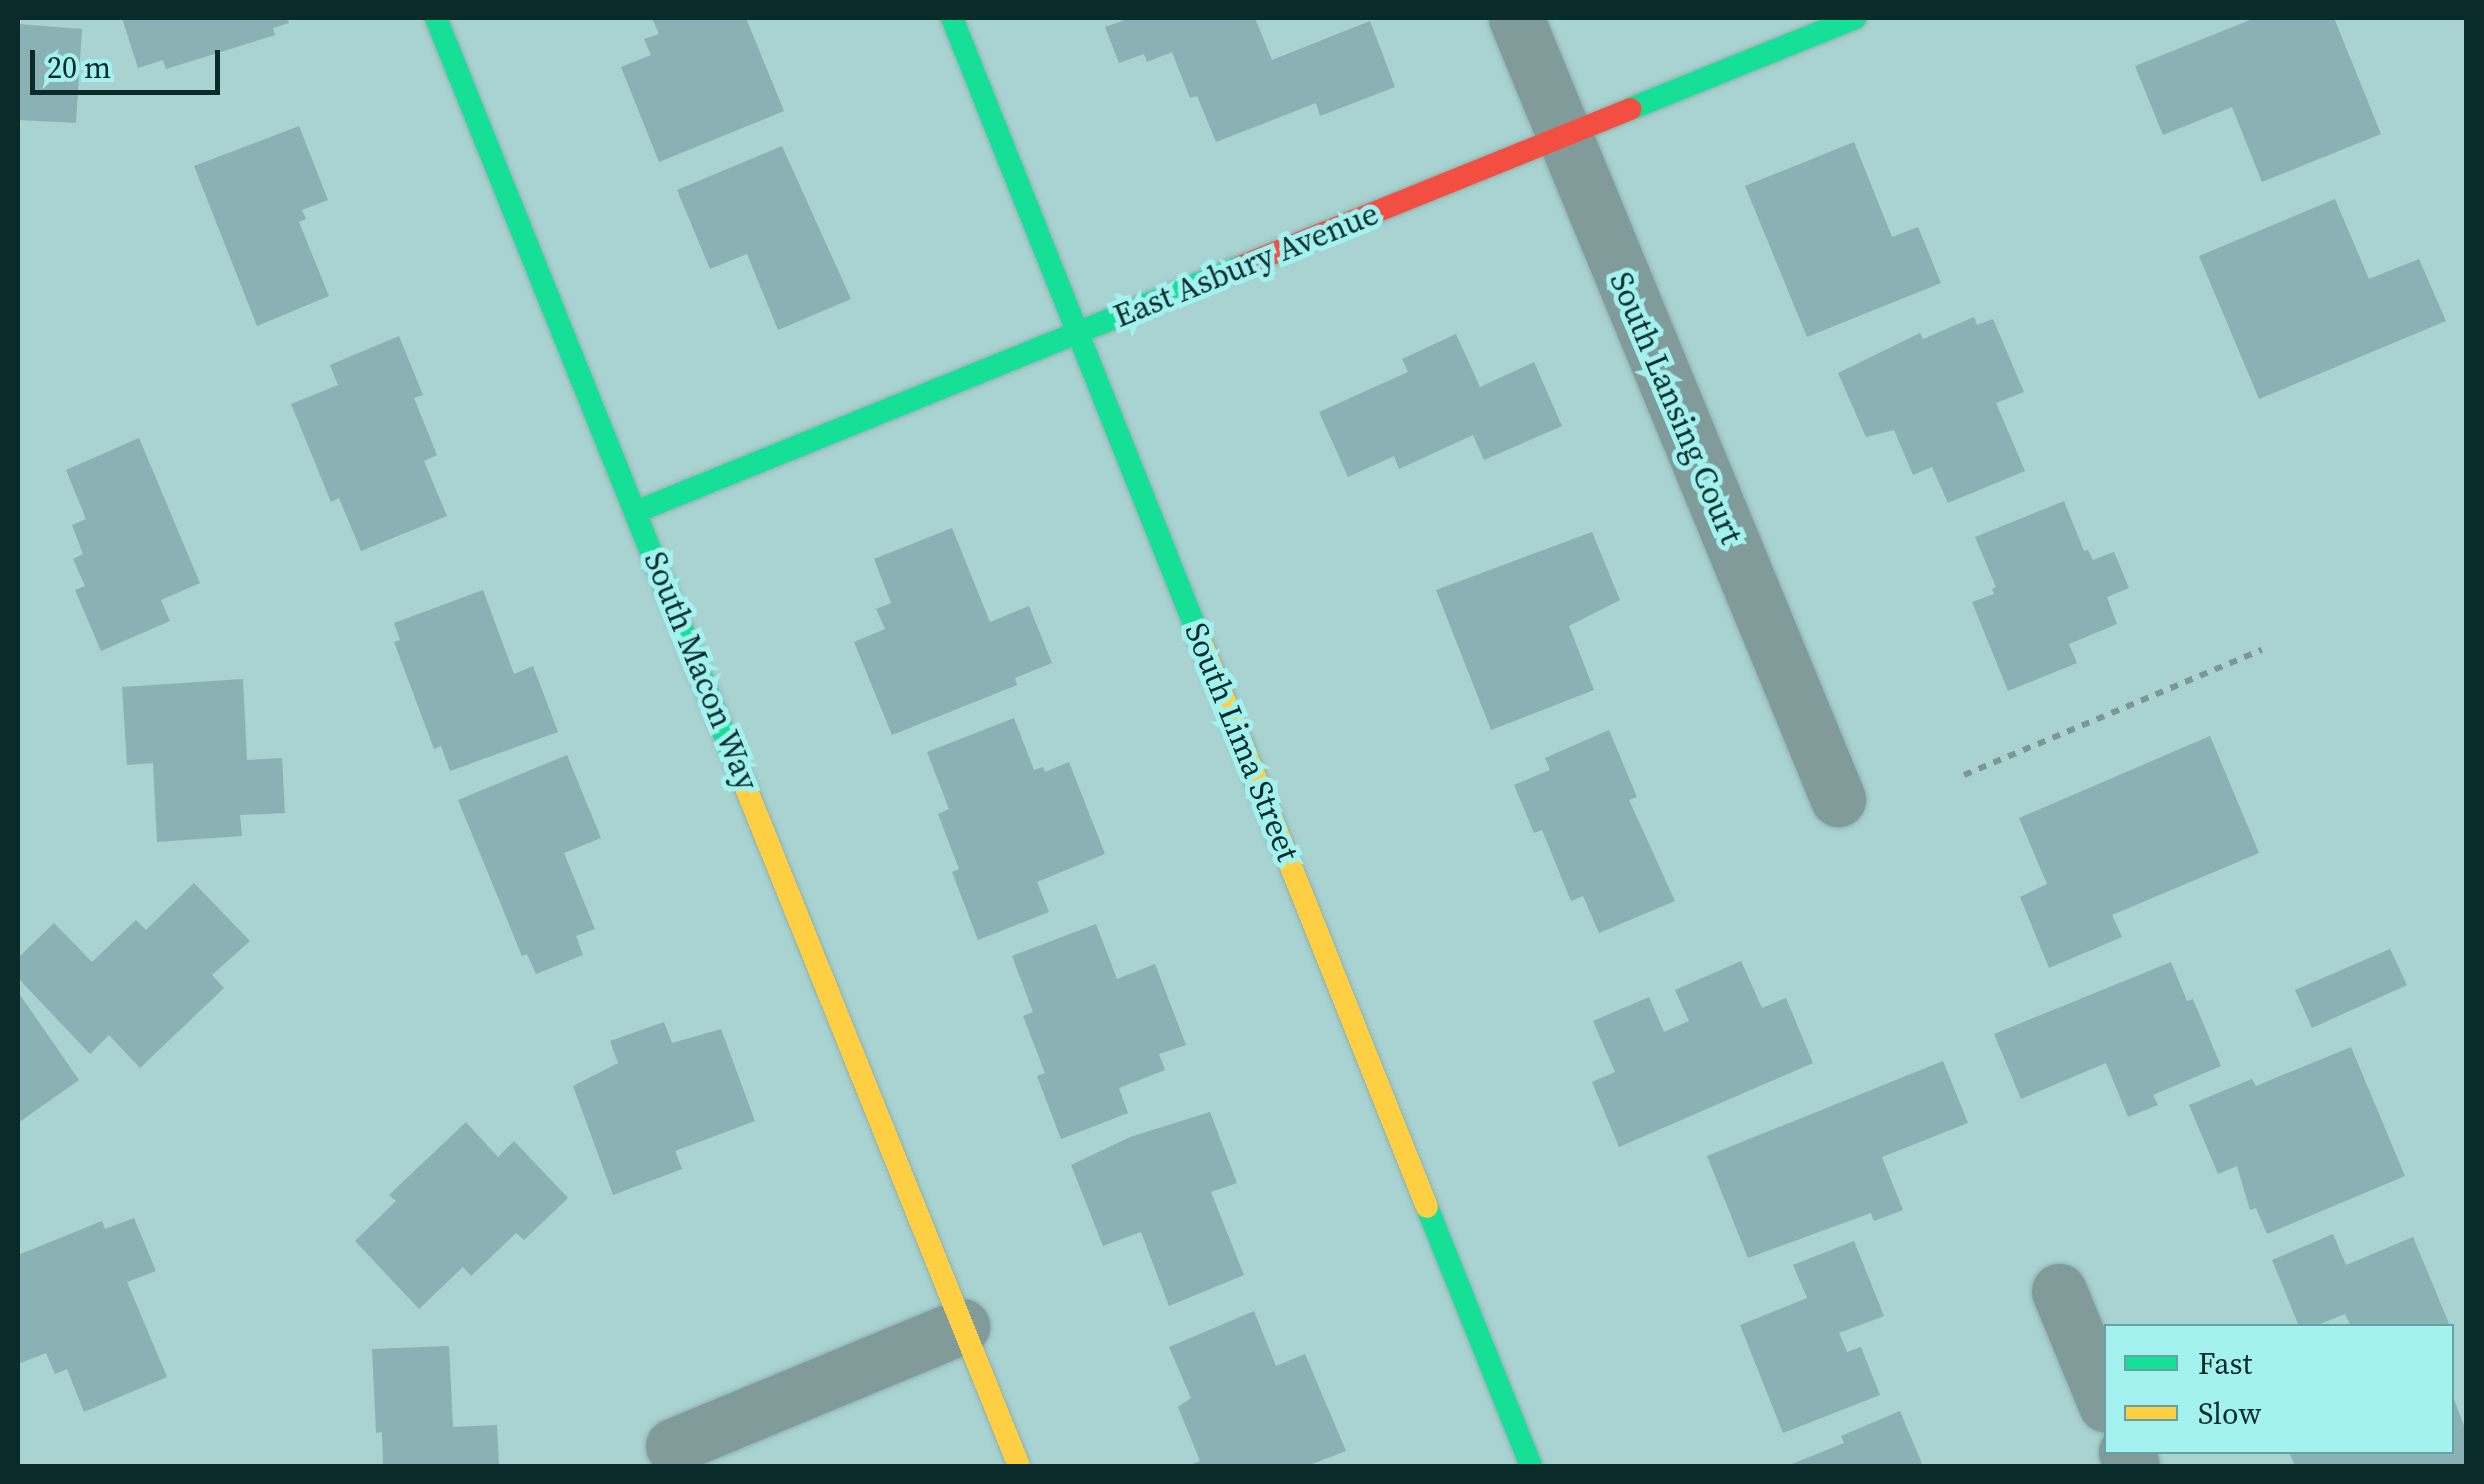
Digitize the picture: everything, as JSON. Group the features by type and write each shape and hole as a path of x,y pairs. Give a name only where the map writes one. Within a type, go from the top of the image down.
{"street":[{"name":"South Macon Way","path":"436,18 638,510 1019,1466"},
{"name":"South Lima Street","path":"952,18 1531,1466"},
{"name":"South Lansing Court","path":"1516,18 1838,798"},
{"name":"East Asbury Avenue","path":"638,510 1855,18"},
{"path":"2060,1290 2104,1400"},
{"path":"673,1446 962,1326"}],"path":[{"path":"1964,775 2262,650"}],"building":[{"path":"122,18 287,18 289,23 273,28 275,35 166,69 163,60 138,68"},
{"path":"652,18 746,18 784,111 659,162 621,67 651,55 644,39 659,34"},
{"path":"1130,18 1255,18 1272,60 1370,21 1395,87 1320,116 1316,103 1216,142 1197,96 1190,98 1172,52 1147,62 1144,54 1119,63 1105,27"},
{"path":"2255,18 2334,18 2381,134 2262,182 2232,107 2163,135 2135,66"},
{"path":"18,24 82,29 76,123 18,120"},
{"path":"299,126 328,200 302,210 306,219 299,222 329,296 257,326 194,166"},
{"path":"1854,142 1892,237 1918,227 1941,283 1807,337 1745,186"},
{"path":"782,146 851,299 778,330 747,254 710,269 677,190"},
{"path":"2335,199 2369,279 2419,259 2446,321 2259,399 2199,256"},
{"path":"1974,317 1977,325 1993,319 2024,392 1996,403 2025,471 1948,503 1932,467 1913,475 1894,430 1866,437 1838,373 1920,333 1923,339"},
{"path":"1456,334 1480,387 1534,362 1562,426 1484,460 1473,435 1399,469 1394,456 1348,477 1319,412 1408,372 1402,359"},
{"path":"399,336 423,395 414,398 437,455 424,461 447,516 361,551 339,498 331,502 291,404 338,385 330,365"},
{"path":"139,438 200,583 161,600 170,621 101,651 75,590 85,586 73,559 83,554 72,525 86,519 66,470"},
{"path":"2064,501 2084,551 2088,550 2093,560 2114,552 2129,588 2107,597 2117,624 2069,644 2077,663 2008,691 1972,602 1994,594 1992,589 1996,587 1975,537"},
{"path":"952,528 990,622 1029,606 1052,663 1015,678 1017,685 892,735 854,642 885,629 876,609 891,603 874,559"},
{"path":"1592,532 1620,600 1569,626 1594,690 1491,730 1436,590"},
{"path":"483,590 514,674 533,666 558,732 450,771 441,746 434,749 394,642 400,640 394,623"},
{"path":"243,679 247,760 282,758 285,813 240,815 242,836 157,842 153,763 127,765 122,687"},
{"path":"1014,718 1034,770 1043,767 1045,772 1069,762 1105,854 1037,882 1049,912 978,940 952,872 959,869 938,814 949,809 927,752"},
{"path":"1609,730 1637,797 1629,800 1675,901 1599,933 1583,896 1571,901 1542,830 1534,833 1514,785 1550,770 1545,758"},
{"path":"2210,736 2259,853 2112,915 2122,937 2049,968 2020,897 2047,884 2019,818"},
{"path":"567,755 601,838 564,853 595,929 576,936 583,955 536,974 527,954 522,956 458,800"},
{"path":"194,883 250,941 212,975 224,988 140,1068 109,1035 90,1054 18,978 18,958 54,923 92,962 136,920 146,930"},
{"path":"1096,924 1117,979 1155,964 1186,1045 1159,1054 1165,1070 1119,1088 1128,1113 1061,1139 1037,1076 1045,1073 1023,1016 1033,1012 1012,956"},
{"path":"2390,949 2407,985 2312,1028 2295,990"},
{"path":"1741,961 1762,1008 1786,998 1813,1063 1619,1147 1592,1082 1615,1072 1593,1021 1649,997 1664,1032 1689,1021 1675,990"},
{"path":"2171,962 2187,1001 2193,999 2221,1066 2153,1095 2158,1105 2128,1117 2106,1063 2021,1099 1994,1034"},
{"path":"18,992 79,1080 18,1123"},
{"path":"664,1022 672,1043 721,1029 755,1121 675,1151 682,1169 613,1195 573,1086 618,1063 610,1041"},
{"path":"2351,1047 2405,1176 2267,1234 2256,1208 2250,1210 2237,1166 2218,1174 2189,1105 2252,1079 2256,1086"},
{"path":"1943,1061 1968,1123 1882,1157 1903,1210 1874,1221 1871,1213 1748,1258 1707,1156"},
{"path":"1210,1112 1237,1183 1211,1192 1244,1275 1169,1306 1141,1232 1103,1246 1071,1165 1130,1137"},
{"path":"466,1122 498,1157 514,1141 568,1198 524,1240 516,1233 471,1276 463,1267 419,1309 355,1241 396,1201 389,1195"},
{"path":"134,1218 156,1271 127,1282 167,1377 84,1412 67,1369 55,1374 46,1353 18,1364 18,1255 102,1221 105,1229"},
{"path":"2333,1234 2346,1265 2413,1237 2449,1324 2350,1324 2345,1314 2320,1324 2298,1324 2272,1260"},
{"path":"1854,1241 1884,1316 1839,1333 1847,1352 1861,1347 1880,1395 1783,1433 1740,1325 1807,1298 1793,1265"},
{"path":"1254,1311 1276,1366 1305,1354 1346,1451 1307,1466 1188,1466 1200,1461 1178,1407 1191,1398 1169,1347"},
{"path":"449,1346 453,1427 497,1425 499,1466 383,1466 382,1432 376,1433 372,1349"},
{"path":"2454,1399 2466,1431 2466,1466 2295,1466 2290,1454 2454,1454"},
{"path":"1900,1411 1923,1466 1787,1466 1844,1443 1841,1436"}],"traffic: fast":[{"path":"436,18 746,788"},
{"path":"952,18 1202,644"},
{"path":"1630,109 1855,18"},
{"path":"638,511 1242,266"},
{"path":"1427,1207 1531,1466"}],"traffic: slow":[{"path":"1202,644 1427,1207"},
{"path":"746,788 1019,1466"}],"traffic: jam":[{"path":"1242,266 1630,109"}]}
